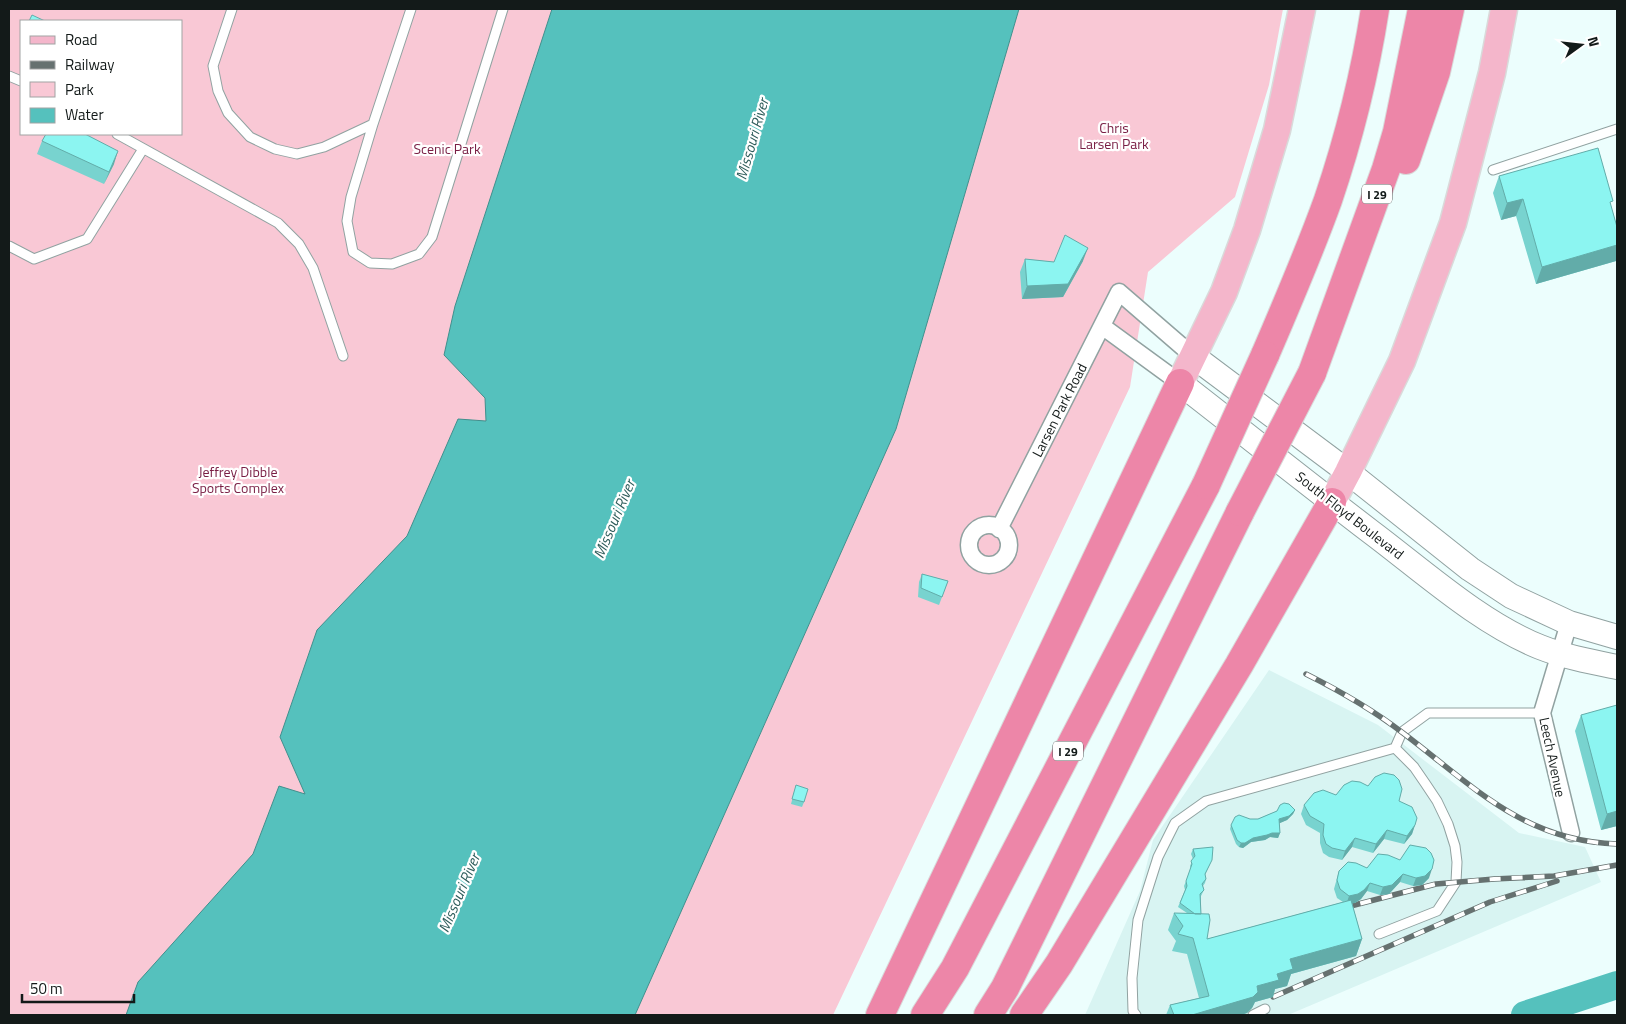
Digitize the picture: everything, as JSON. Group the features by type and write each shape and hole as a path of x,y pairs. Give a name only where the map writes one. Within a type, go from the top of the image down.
{"highway":[{"name":"I 29","path":"925,1015 955,968 1206,485 1265,355 1298,278 1328,200 1346,143 1368,50 1375,9"},
{"name":"I 29","path":"988,1015 1005,988 1240,512 1312,373 1365,229 1397,132 1422,9"},
{"path":"1365,229 1399,182 1436,72 1450,9"},
{"path":"880,1015 1180,382"},
{"path":"1024,1015 1059,964 1223,691 1332,502"}],"main road":[{"path":"1180,382 1224,292 1247,230 1277,130 1302,9"},
{"path":"1332,502 1402,361 1453,223 1492,73 1504,9"},
{"path":"1193,356 1348,472 1470,569 1511,596 1569,623 1617,637"},
{"name":"South Floyd Boulevard","path":"1180,382 1332,502 1470,606 1510,632 1541,647 1590,662 1617,667"}],"street":[{"name":"Larsen Park Road","path":"999,529 1119,292 1193,356"},
{"name":"South Floyd Boulevard","path":"1102,326 1180,382"},
{"name":"Leech Avenue","path":"1569,623 1542,714 1571,834"}],"lane":[{"path":"232,9 213,66 218,91 228,113 250,137 275,149 297,154 324,146 373,124"},
{"path":"411,9 373,124 351,197 347,221 353,252 370,263 392,264 419,254 432,237 503,9"},
{"path":"1492,170 1617,128"},
{"path":"119,135 278,222 299,244 313,268 343,356"},
{"path":"9,246 34,259 87,239 143,148"},
{"path":"1395,748 1402,732 1428,713 1542,714"},
{"path":"1379,934 1437,911 1456,882 1457,862 1455,846 1448,824 1437,801 1414,767 1395,748"},
{"path":"1136,1015 1133,1010 1132,978 1138,920 1158,857 1175,823 1206,801 1395,748"},
{"path":"1253,1015 1265,1009"}],"shaded area":[{"path":"1269,670 1378,725 1519,833 1585,847 1601,882 1288,1015 1085,1015 1140,891 1153,840"}],"green space":[{"name":"Jeffrey Dibble Sports Complex","path":"9,9 641,9 515,375 242,1015 9,1015"},
{"name":"Chris Larsen Park","path":"1019,9 1283,9 1269,85 1235,197 1148,272 1130,387 833,1015 635,1015 896,429"}],"water":[{"name":"Missouri River","path":"552,9 1019,9 896,429 635,1015 126,1015 138,982 253,854 279,786 305,794 280,737 317,630 407,536 458,419 486,421 485,398 444,355 455,306"}],"building":[{"path":"32,15 43,20 30,20"},
{"path":"45,135 87,135 118,151 109,172 42,141"},
{"path":"1598,148 1613,201 1610,202 1617,227 1617,245 1542,267 1523,199 1507,203 1499,176"},
{"path":"1065,235 1088,248 1068,284 1027,286 1025,259 1054,262"},
{"path":"922,574 948,581 942,597 921,588"},
{"path":"1617,705 1617,811 1607,814 1581,715"},
{"path":"1384,773 1394,775 1399,780 1402,789 1399,801 1412,807 1417,818 1415,825 1407,836 1387,830 1376,844 1355,838 1345,851 1332,848 1326,844 1323,835 1324,824 1310,816 1304,805 1314,793 1323,790 1336,795 1344,785 1352,781 1368,786 1375,777"},
{"path":"796,785 808,789 804,802 792,799"},
{"path":"1284,803 1289,804 1295,810 1289,816 1279,819 1280,833 1253,838 1245,843 1237,840 1231,825 1235,817 1239,815 1250,819 1258,819 1277,811 1280,805"},
{"path":"1410,845 1426,848 1431,853 1434,860 1432,869 1425,876 1416,878 1403,874 1392,885 1383,887 1370,883 1358,894 1349,896 1340,889 1337,880 1339,871 1348,862 1367,868 1378,854 1388,855 1400,860"},
{"path":"1213,847 1212,860 1205,874 1206,879 1202,884 1204,890 1200,894 1201,914 1195,914 1180,903 1187,886 1186,881 1192,864 1191,861 1195,856 1193,849"},
{"path":"1351,900 1362,939 1290,959 1293,969 1277,974 1279,980 1257,986 1258,992 1253,997 1192,1015 1174,1015 1170,1005 1209,996 1193,938 1178,934 1183,926 1174,913 1209,914 1207,939"}],"waterway":[{"path":"1525,1015 1617,985"}],"railway":[{"path":"1306,674 1380,716 1477,791 1527,822 1554,833 1584,841 1617,844"},
{"path":"1339,909 1436,884 1554,876 1617,865"},
{"path":"1273,997 1490,902 1557,881"}],"park label":[{"name":"Scenic Park","path":"447,148"}]}
